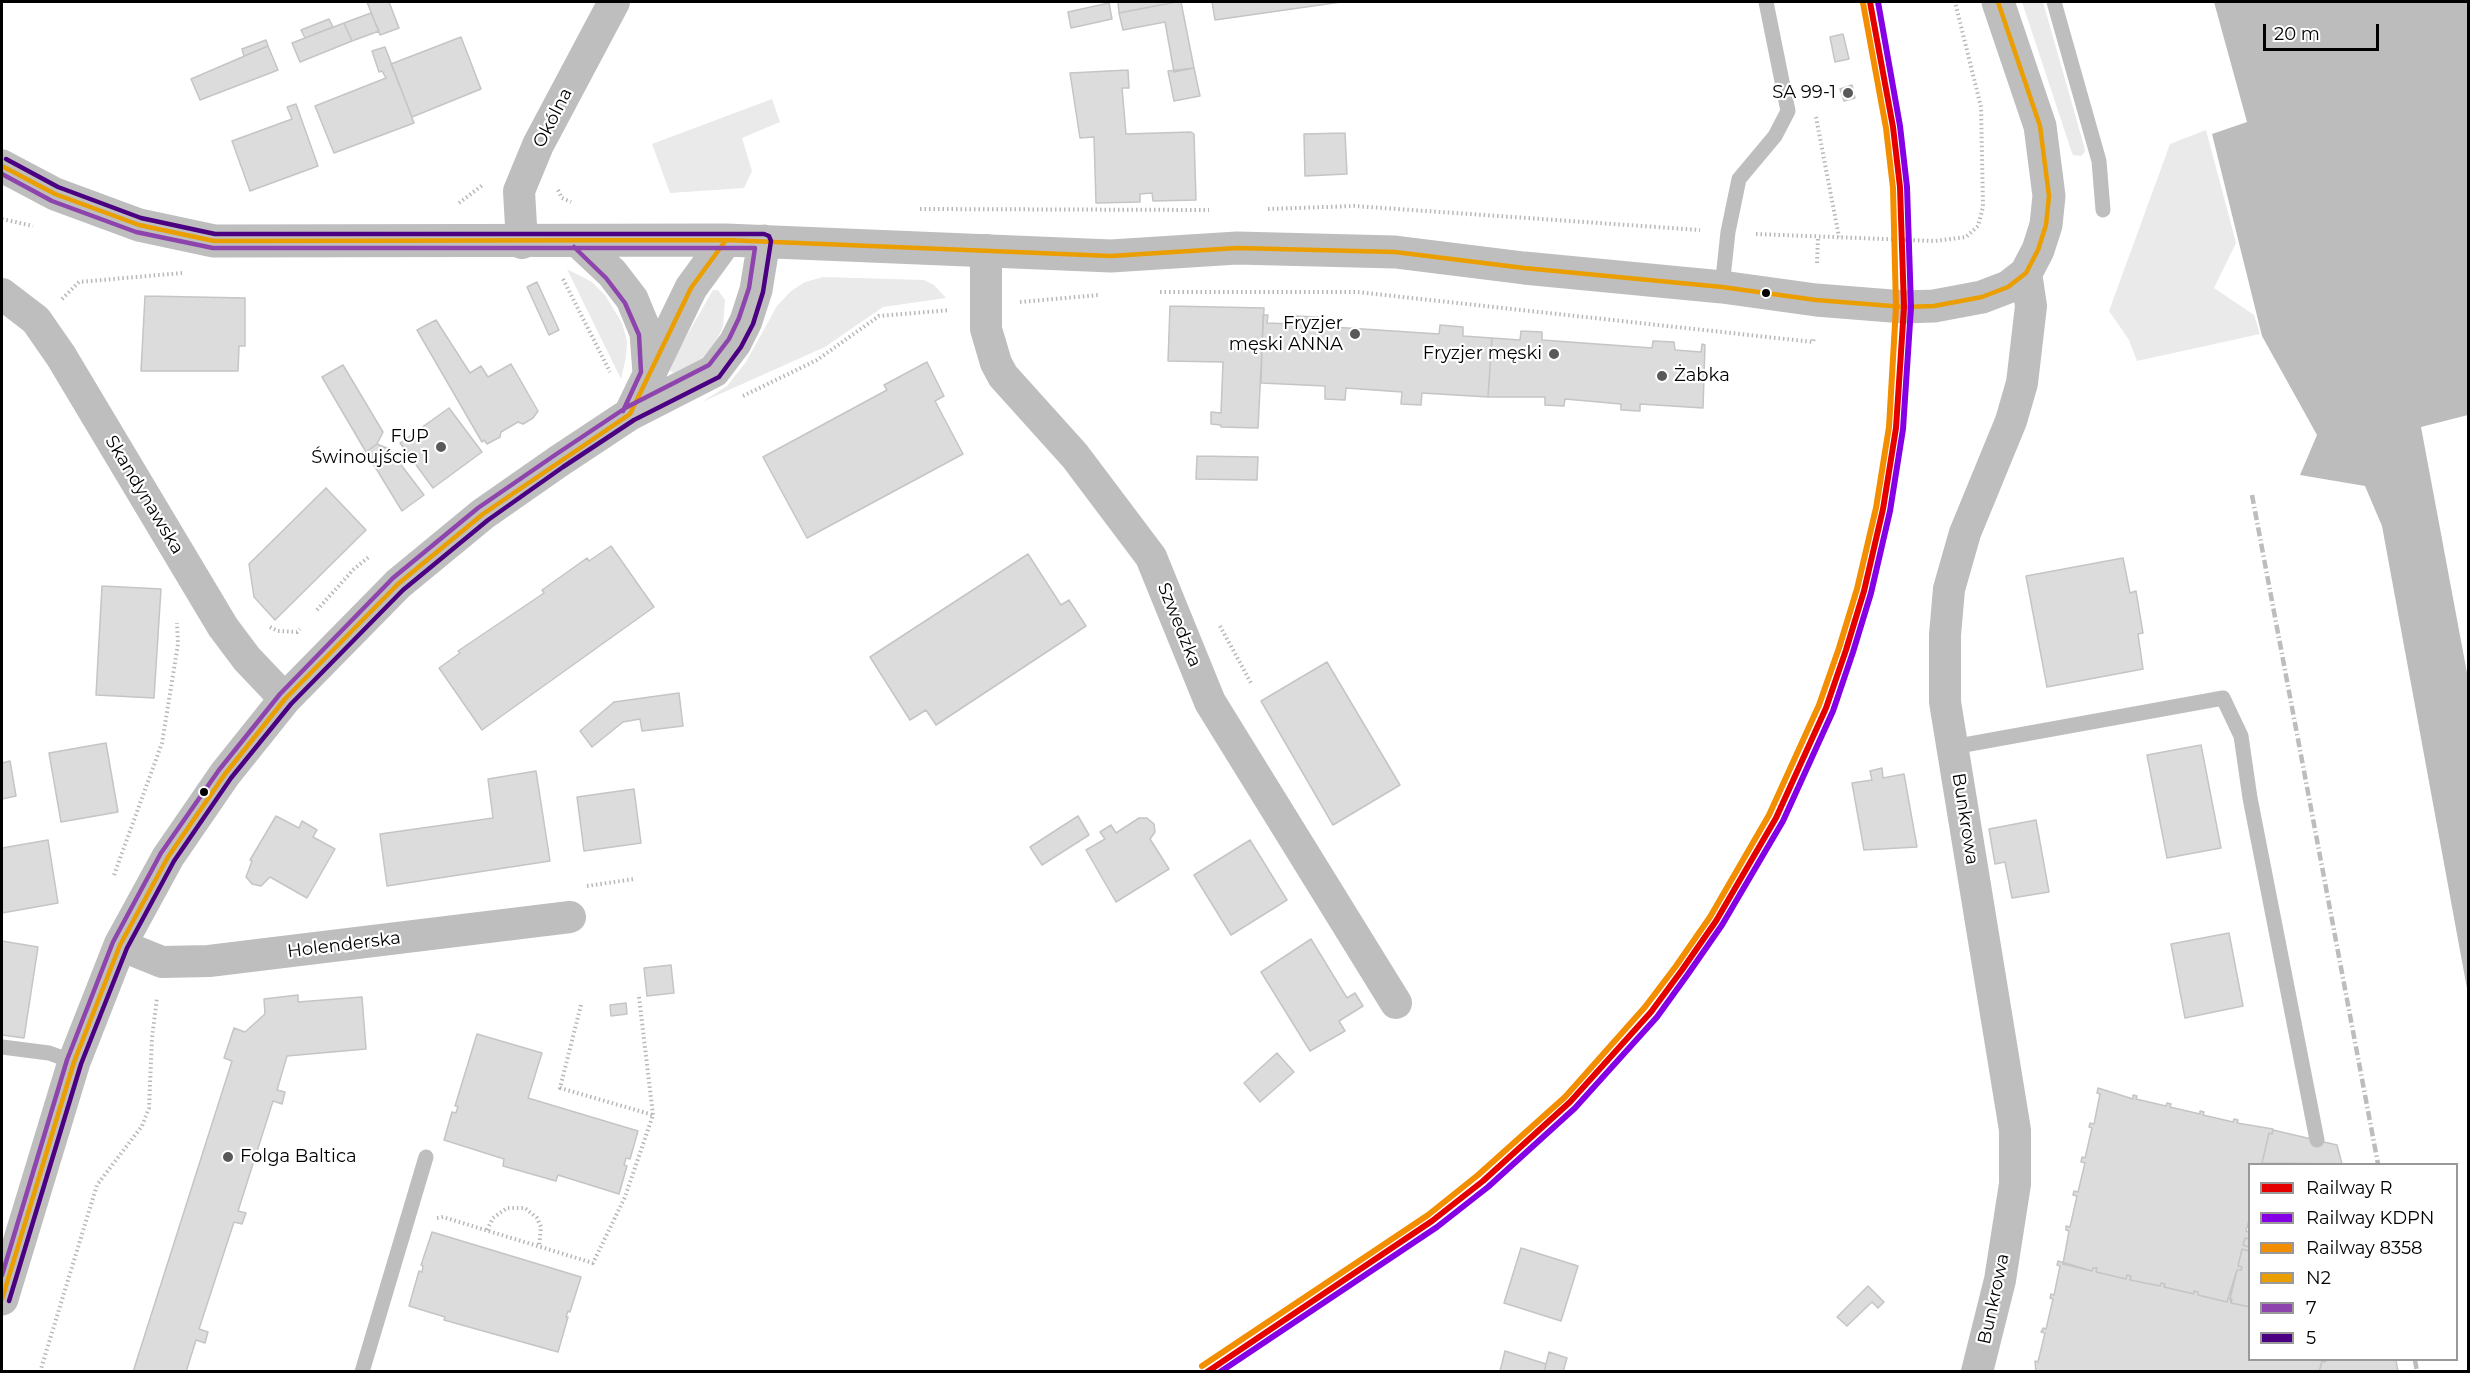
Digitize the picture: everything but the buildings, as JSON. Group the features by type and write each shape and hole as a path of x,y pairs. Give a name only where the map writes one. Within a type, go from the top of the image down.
{"street":[{"name":"Okólna","path":"522,243 519,191 538,145 614,2"},
{"path":"2,166 56,194 139,225 214,241 522,243 726,240 1111,256 1237,248 1395,252 1524,268 1722,287 1816,300 1904,307 1934,306 1982,297 2008,287 2025,273 2038,250 2046,225 2049,196 2040,126 1998,2"},
{"path":"630,414 692,288 726,240"},
{"path":"2,1299 74,1062 120,945 168,857 225,774 285,699 398,584 483,514 630,414 714,371 735,343 746,321 756,290 764,241"},
{"path":"579,242 612,273 632,299 646,333 649,373"},
{"name":"Szwedzka","path":"986,250 986,308 990,346 1003,376 1011,388 1075,456 1151,557 1210,702 1396,1003"},
{"name":"Bunkrowa","path":"1977,1371 2000,1281 2014,1184 2015,1130 1945,702 1945,635 1949,589 1965,533 2011,421 2022,383 2031,306 2025,273"},
{"name":"Skandynawska","path":"2,294 36,320 70,371 223,627 247,659 285,699"},
{"name":"Holenderska","path":"120,945 162,962 209,961 570,917"}],"lane":[{"path":"1722,287 1728,232 1738,179 1774,136 1788,111 1766,2"},
{"path":"2054,2 2099,161 2103,210"},
{"path":"1953,747 2223,698 2241,735 2250,798 2317,1140"},
{"path":"2,1047 49,1053 74,1062"},
{"path":"362,1371 426,1157"}],"path":[{"path":"1259,210 1354,206 1728,232 1935,241 1966,237 1978,226 1983,207 1981,107 1955,2"},
{"path":"556,181 562,198 581,207"},
{"path":"908,208 1213,210"},
{"path":"2,219 39,228"},
{"path":"36,320 79,282 188,270 177,266"},
{"path":"554,276 561,276 630,414"},
{"path":"1150,292 1357,292 1814,342"},
{"path":"736,399 817,360 879,315 986,308 1041,299 1109,294"},
{"path":"312,616 354,569 372,554"},
{"path":"114,876 162,742 178,644 177,615"},
{"path":"268,626 278,631 297,632 304,624"},
{"path":"40,1371 97,1185 142,1126 149,1108 152,1038 162,962"},
{"path":"406,1223 443,1217 593,1263 625,1197 653,1115 639,997"},
{"path":"581,1005 560,1088 653,1115"},
{"path":"487,1230 493,1218 507,1208 525,1208 537,1218 541,1227 539,1246"}],"shaded area":[{"path":"2022,2 2043,2 2084,146 2085,152 2081,156 2073,155 2071,150"},
{"path":"2214,2 2468,2 2468,994 2382,526 2365,486 2300,475 2317,435 2262,336 2212,134 2247,122"},
{"path":"772,99 780,122 742,138 752,171 744,188 670,193 652,144"},
{"path":"2206,130 2236,243 2214,288 2254,315 2260,334 2137,361 2129,340 2109,311 2170,144"},
{"path":"567,269 592,282 605,295 622,323 627,341 621,379"},
{"path":"823,277 924,280 934,285 946,298 883,307 825,347 702,402 727,386 746,362 777,306 791,291 805,282"},
{"path":"713,290 718,290 725,300 723,326 715,344 705,357 674,373 670,371 670,365"}],"pier":[{"path":"2468,415 2468,678 2421,427"}],"railway":[{"path":"2252,495 2378,1163"},
{"path":"2415,1361 2417,1372"}],"rail line":[{"name":"R","path":"1207,1372 1432,1221 1483,1181 1570,1102 1651,1012 1682,970 1716,921 1776,818 1826,708 1846,650 1864,591 1883,509 1896,428 1904,307 1900,187 1893,127 1870,2"},
{"name":"KDPN","path":"1220,1372 1437,1227 1488,1187 1575,1108 1657,1017 1722,925 1783,821 1833,711 1853,652 1871,593 1890,511 1903,429 1911,307 1907,187 1900,126 1878,2"},
{"name":"8358","path":"1202,1366 1428,1215 1478,1175 1565,1097 1645,1007 1676,966 1710,917 1769,815 1819,705 1839,648 1857,589 1876,508 1889,427 1896,307 1893,188 1886,128 1863,3"}],"transit line":[{"name":"N2","path":"2,166 55,194 139,225 214,241 726,240 1111,256 1237,248 1395,252 1524,268 1722,287 1816,300 1904,307 1934,306 1982,297 2008,287 2026,273 2038,250 2046,225 2049,196 2040,126 1998,2"},
{"name":"5","path":"6,159 58,187 141,218 215,234 764,234 769,236 771,241 763,292 753,324 741,347 719,377 634,420 488,520 403,590 291,704 231,778 174,861 127,948 81,1064 9,1301"},
{"name":"7","path":"2,174 52,201 136,232 213,248 755,248 749,288 739,318 729,339 709,365 627,407 555,455 478,508 393,578 280,694 219,770 161,853 113,942 67,1060 2,1275"},
{"name":"N2","path":"2,1299 74,1062 120,945 168,857 225,774 285,699 398,584 483,514 630,414 691,288 726,240"},
{"name":"7","path":"574,247 606,278 625,303 639,335 641,372 623,411"}],"place":[{"name":"SA 99-1","path":"1848,93"},
{"name":"Fryzjer męski ANNA","path":"1355,334"},
{"name":"Fryzjer męski","path":"1554,354"},
{"name":"Żabka","path":"1662,376"},
{"name":"FUP Świnoujście 1","path":"441,447"},
{"name":"Folga Baltica","path":"228,1157"}]}
